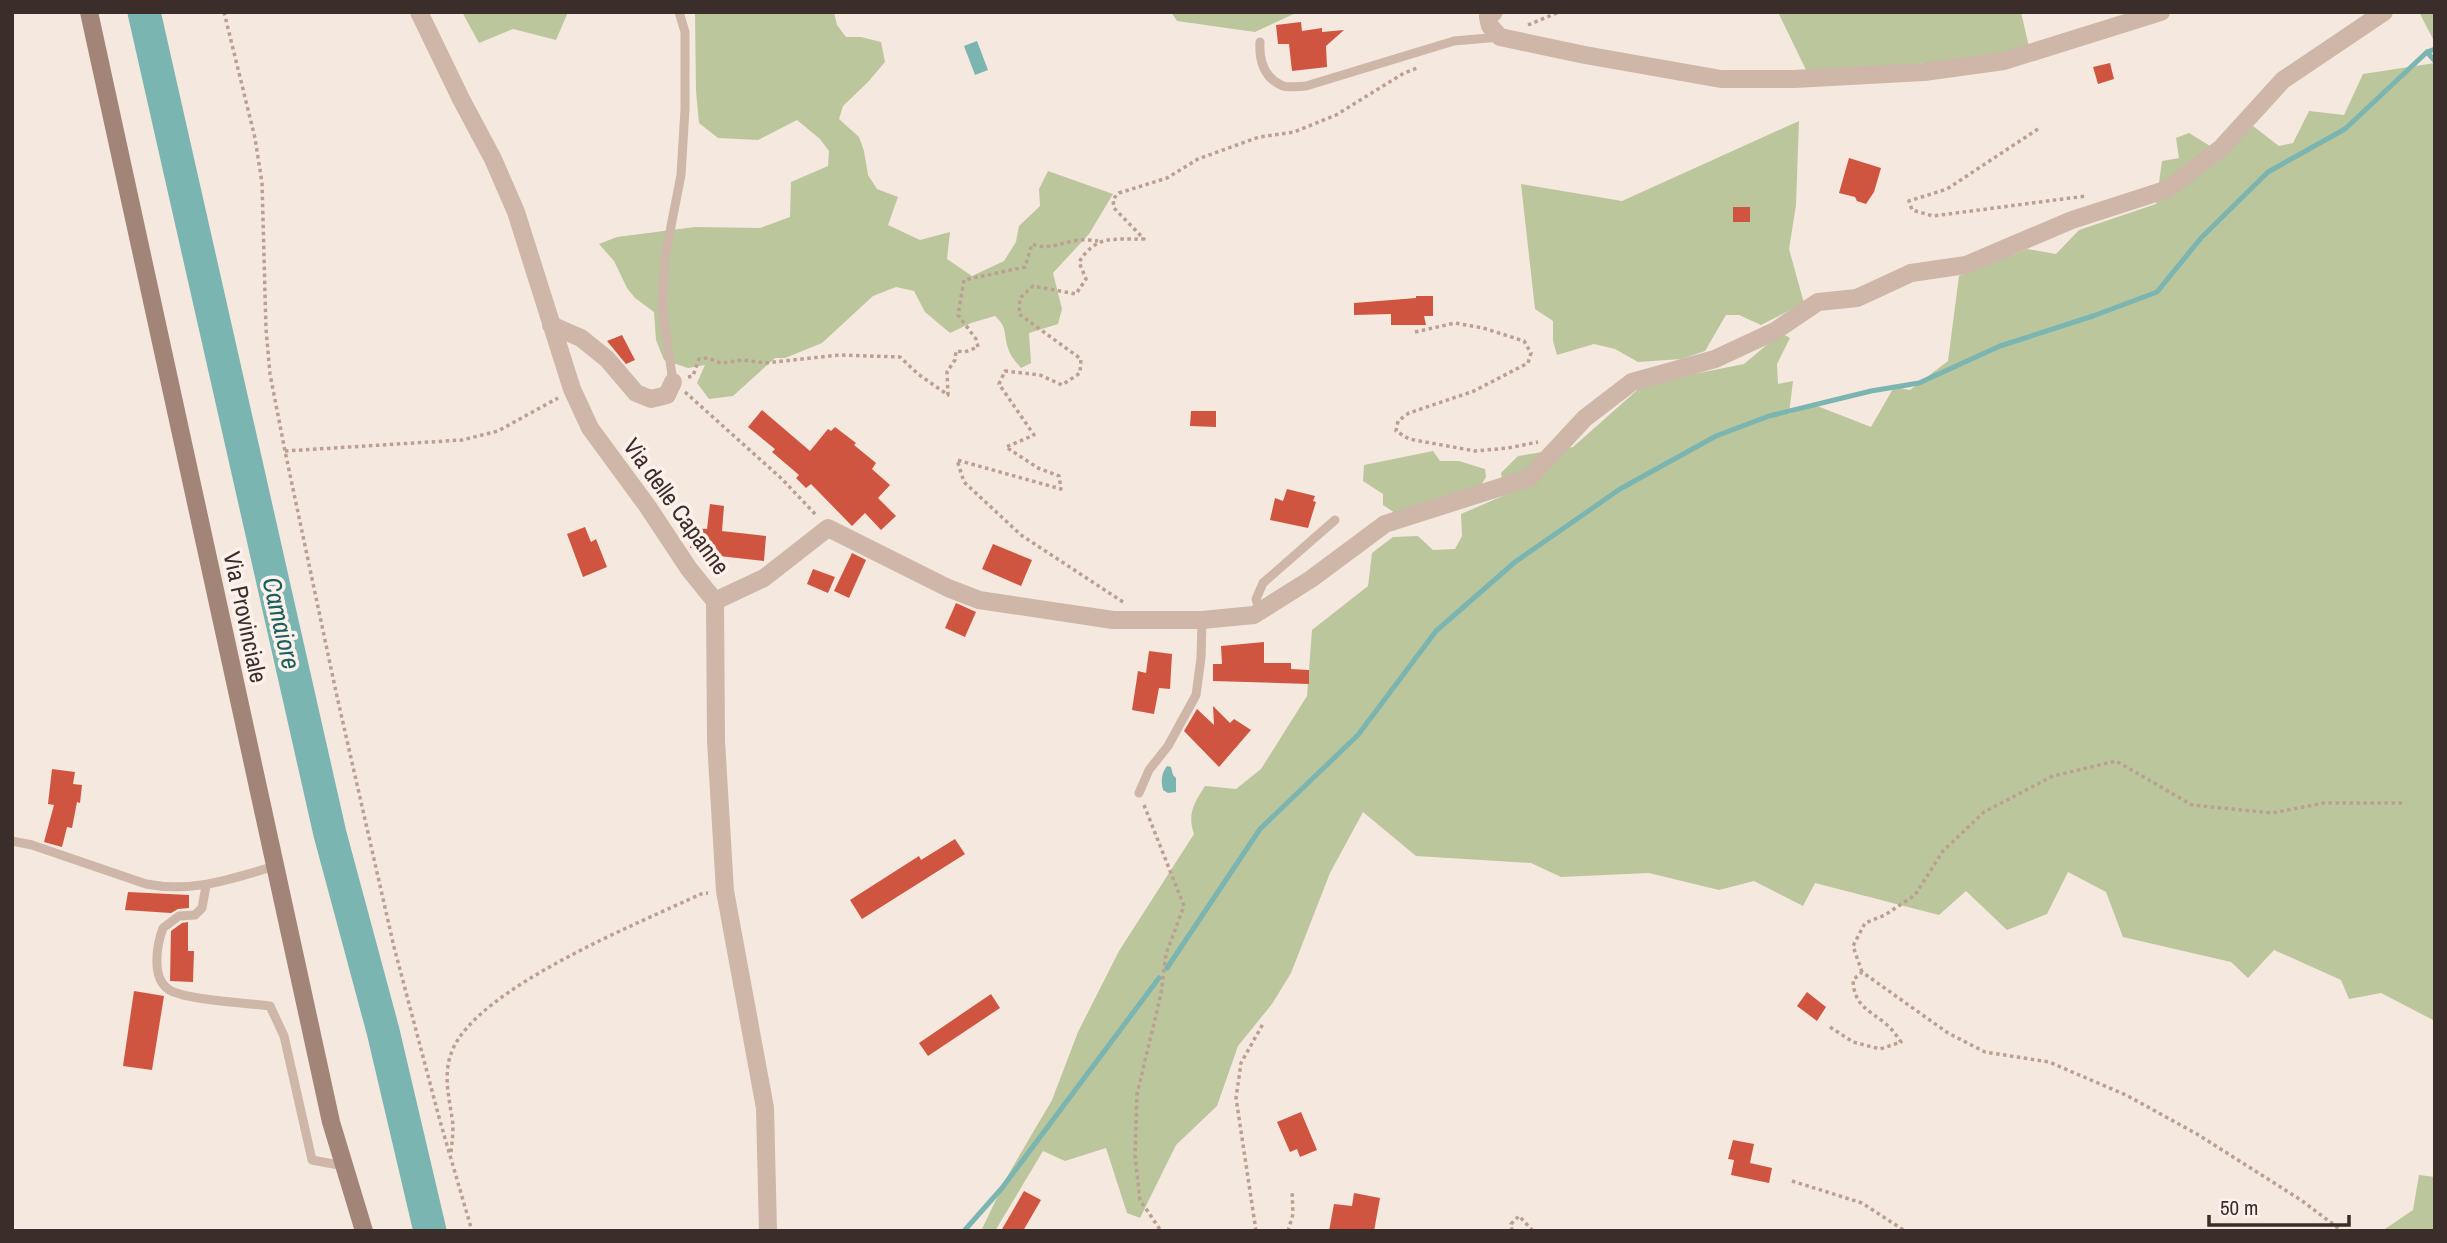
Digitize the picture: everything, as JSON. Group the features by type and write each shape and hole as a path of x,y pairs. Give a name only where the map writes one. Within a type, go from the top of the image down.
{"main road":[{"name":"Via Provinciale","path":"89,12 331,1122 364,1231"}],"street":[{"name":"Via delle Capanne","path":"419,12 493,159 516,212 572,390 590,428 689,569 715,601 716,741 725,891 765,1108 768,1231"},
{"path":"1494,12 1488,17 1490,26 1500,37 1721,79 1794,79 1924,72 2004,61 2161,12"},
{"path":"715,601 764,578 828,528 948,588 979,600 1132,621 1202,620 1254,615 1311,579 1385,523 1529,478 1585,418 1633,382 1715,359 1775,331 1818,302 1857,298 1911,273 1966,265 2072,220 2168,190 2221,148 2283,80 2384,12"},
{"path":"551,325 580,338 607,359 636,393 651,399 667,395 673,382"}],"lane":[{"path":"673,382 662,305 665,257 681,175 685,109 685,32 679,12"},
{"path":"1260,42 1259,58 1266,73 1284,87 1295,87 1454,41 1500,37"},
{"path":"1260,611 1256,598 1262,583 1335,520"},
{"path":"1139,793 1149,770 1168,746 1196,695 1202,620"},
{"path":"12,841 165,888 206,886 275,866"},
{"path":"206,886 202,908 195,915 180,916 163,928 156,957 161,981 169,990 186,995 270,1006 284,1035 312,1160 344,1166"}],"path":[{"path":"224,12 255,138 262,183 266,329 270,374 285,452 398,961 472,1231"},
{"path":"1500,37 1559,12"},
{"path":"673,382 693,376 699,359 708,358 721,363 743,360 765,363 839,355 900,357 918,374 948,395 947,372 957,351 965,352 978,347 976,339 958,315 964,280 1025,267 1032,244 1041,248 1060,246 1075,240 1144,239 1114,208 1113,199 1119,193 1167,178 1198,159 1259,137 1294,132 1336,115 1404,73 1428,64"},
{"path":"2038,129 1947,189 1909,201 1912,210 1933,216 2090,195 2099,212"},
{"path":"1100,241 1087,251 1079,262 1086,279 1076,294 1033,286 1020,298 1019,314 1081,359 1080,373 1062,385 1040,375 1005,371 999,384 1034,435 1006,447 1038,468 1059,476 1061,489 957,460 964,482 993,511 1021,535 1112,593 1131,609 1132,621"},
{"path":"1415,332 1455,323 1483,328 1524,341 1531,353 1528,362 1474,391 1409,413 1398,421 1396,431 1409,439 1475,451 1564,440"},
{"path":"673,382 707,409 782,479 828,528"},
{"path":"285,452 462,440 498,431 572,390"},
{"path":"2342,1231 2301,1200 2243,1163 2138,1102 2049,1062 1985,1052 1948,1033 1862,972 1853,946 1865,923 1885,915 1915,895 1943,850 1984,812 2053,776 2116,761 2192,805 2272,813 2324,803 2404,803"},
{"path":"1139,793 1184,906 1166,954 1161,994 1137,1094 1135,1156 1140,1200 1161,1231"},
{"path":"451,1154 453,1128 446,1082 451,1052 466,1028 482,1011 508,991 600,941 701,894 725,891"},
{"path":"1830,1027 1853,1042 1880,1049 1901,1042 1888,1026 1866,1010 1854,993 1853,980 1862,972"},
{"path":"1256,1231 1236,1098 1241,1063 1264,1022"},
{"path":"1792,1181 1862,1203 1905,1231"},
{"path":"1288,1231 1293,1214 1292,1190"},
{"path":"1513,1231 1511,1224 1519,1216 1533,1231"}],"green space":[{"path":"462,12 568,12 556,40 513,29 479,43"},
{"path":"695,12 834,12 837,25 846,37 861,37 881,42 885,62 843,106 839,119 859,137 868,175 877,189 898,197 888,225 920,240 950,232 947,259 972,276 1004,261 1016,242 1019,226 1040,206 1039,189 1048,171 1113,194 1089,234 1053,273 1062,309 1058,324 1029,333 1031,363 1021,368 1013,359 1004,327 995,316 950,333 925,312 914,291 896,287 873,296 822,343 785,358 775,358 733,396 709,399 697,383 705,365 688,368 664,360 656,340 654,312 635,298 614,261 599,244 617,237 695,227 760,228 790,217 791,182 828,166 829,151 820,139 797,120 758,140 718,138 699,123"},
{"path":"1171,12 1298,12 1255,32 1177,21"},
{"path":"1778,12 2021,12 2029,47 1993,58 1807,72"},
{"path":"2419,12 2435,12 2435,43"},
{"path":"2435,63 2435,1021 2381,993 2349,999 2341,980 2274,950 2248,978 2231,962 2123,937 2106,892 2068,872 2047,914 2007,930 1966,891 1939,915 1815,883 1803,906 1754,881 1719,890 1649,873 1561,877 1531,863 1416,856 1363,812 1330,873 1291,973 1272,1004 1238,1046 1217,1106 1176,1145 1140,1218 1127,1213 1106,1148 1065,1161 1043,1151 995,1231 981,1231 1008,1175 1052,1100 1078,1032 1119,951 1194,834 1191,820 1198,798 1205,786 1236,789 1261,769 1307,696 1312,630 1368,586 1372,553 1393,537 1418,536 1433,550 1455,549 1462,536 1461,514 1505,495 1501,473 1518,456 1573,447 1644,384 1744,364 1781,333 1790,338 1777,364 1778,384 1793,381 1789,414 1812,404 1871,427 1894,387 1910,390 1948,361 1959,276 2027,249 2056,254 2079,230 2156,204 2162,161 2179,158 2176,138 2189,133 2223,154 2253,126 2279,146 2293,143 2309,111 2344,115 2363,74"},
{"path":"1799,121 1796,205 1789,249 1804,303 1761,325 1739,315 1726,315 1705,351 1682,359 1638,362 1615,349 1594,344 1557,355 1553,341 1553,321 1535,309 1521,184 1622,201"},
{"path":"1433,451 1440,461 1459,461 1485,469 1486,477 1473,499 1395,513 1383,505 1383,494 1363,481 1364,465"},
{"path":"2419,1175 2435,1177 2435,1231 2382,1231 2413,1210"}],"water":[{"path":"977,41 988,70 975,75 964,46"},
{"path":"1167,766 1171,767 1176,778 1176,792 1168,793 1163,790 1162,778"}],"building":[{"path":"1301,22 1302,31 1322,28 1322,32 1344,30 1326,46 1327,67 1292,71 1289,44 1278,44 1276,25"},
{"path":"2110,63 2114,79 2098,84 2093,67"},
{"path":"1849,158 1881,168 1874,192 1866,204 1857,201 1855,197 1839,193"},
{"path":"1733,207 1750,207 1750,222 1733,222"},
{"path":"1433,296 1433,316 1424,316 1426,325 1391,325 1391,314 1354,315 1354,303"},
{"path":"622,335 635,360 626,364 607,341"},
{"path":"762,410 810,451 828,429 831,431 835,427 856,443 854,445 876,463 872,469 890,485 878,498 896,516 881,530 865,513 852,526 811,484 806,488 796,478 799,475 772,452 775,449 748,427"},
{"path":"1191,411 1216,411 1216,427 1190,426"},
{"path":"1287,489 1315,496 1313,501 1316,502 1308,528 1270,520 1275,498 1283,501"},
{"path":"710,504 724,506 722,531 766,536 764,561 701,554 701,549 690,548 692,528 707,529"},
{"path":"585,527 591,542 596,539 607,567 583,577 567,534"},
{"path":"993,544 1032,560 1021,586 982,569"},
{"path":"852,553 866,560 849,598 834,591"},
{"path":"813,569 835,577 828,593 807,584"},
{"path":"956,603 976,612 965,637 945,628"},
{"path":"1264,642 1264,663 1291,663 1291,669 1309,670 1309,684 1213,681 1213,664 1222,664 1221,646"},
{"path":"1149,651 1172,654 1170,689 1159,688 1154,714 1132,710 1138,671 1146,673"},
{"path":"1213,706 1230,723 1234,719 1251,730 1219,767 1184,731 1197,709 1214,725"},
{"path":"52,769 75,772 73,784 82,785 80,803 77,802 72,828 67,827 62,847 44,842 54,805 48,804"},
{"path":"955,839 965,854 862,919 850,900 919,856 921,860"},
{"path":"128,892 189,895 189,908 171,913 125,910"},
{"path":"188,922 188,951 194,951 193,982 170,981 171,931"},
{"path":"134,991 164,996 152,1070 123,1066"},
{"path":"1807,992 1826,1007 1817,1021 1797,1006"},
{"path":"991,994 1000,1008 928,1056 919,1043"},
{"path":"1301,1112 1317,1150 1300,1157 1297,1149 1290,1152 1277,1122"},
{"path":"1733,1140 1754,1144 1750,1163 1772,1168 1769,1183 1731,1175 1734,1160 1728,1159"},
{"path":"1024,1191 1041,1200 1023,1231 1001,1231"},
{"path":"1354,1193 1380,1198 1374,1231 1329,1231 1334,1204 1352,1206"}],"waterway":[{"name":"Camaiore","path":"144,12 330,834 383,1031 430,1231"},
{"path":"1167,968 1260,829 1358,735 1436,631 1515,562 1620,489 1716,436 1769,416 1871,391 1919,383 2000,346 2157,292 2201,238 2268,172 2345,129 2427,52 2435,49"},
{"path":"2427,52 2435,61"},
{"path":"964,1231 1002,1188 1159,978"}]}
